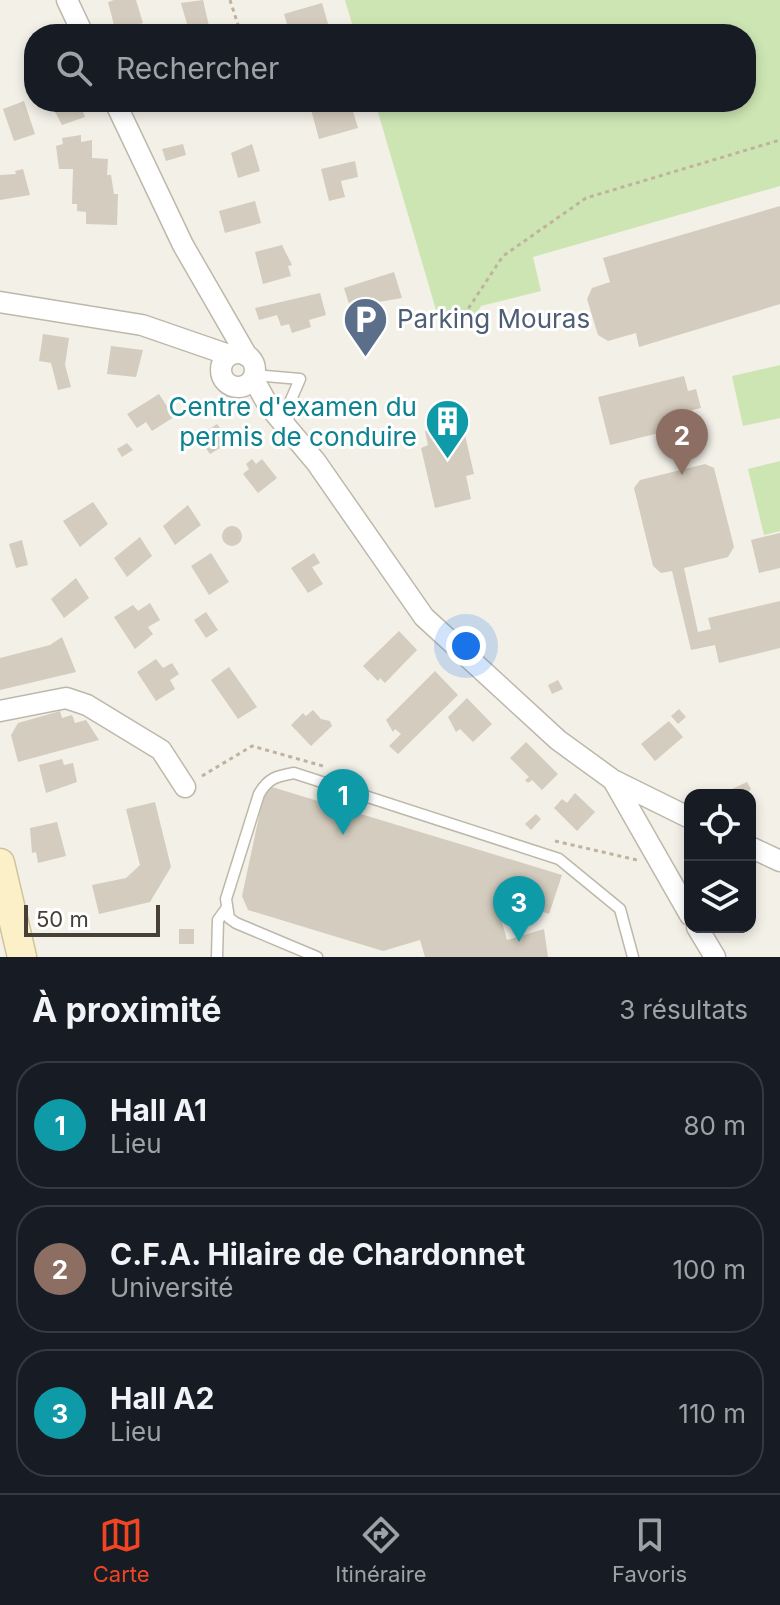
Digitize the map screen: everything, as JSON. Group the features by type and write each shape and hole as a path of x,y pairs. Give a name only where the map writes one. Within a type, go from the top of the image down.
{"main road":[{"path":"0,863 8,931 6,957"},
{"path":"8,931 22,957"}],"street":[{"path":"67,0 78,24"},
{"path":"120,112 172,223 229,328 243,363 268,405 288,426 424,617 558,740 613,780 684,815"},
{"path":"0,302 142,325 243,363"},
{"path":"184,339 227,382 268,405"},
{"path":"227,382 221,367 243,363"},
{"path":"227,382 243,387 243,363"},
{"path":"0,711 66,698 87,705 161,750 185,787"},
{"path":"613,780 684,903"},
{"path":"756,850 780,861"},
{"path":"701,933 715,957"}],"lane":[{"path":"243,363 300,379 288,410 288,426"},
{"path":"317,957 236,923 226,909 226,899 259,794 267,781 294,773 559,859 620,909 633,957"},
{"path":"217,957 218,920 226,909"}],"path":[{"path":"230,0 238,24"},
{"path":"464,315 503,256 586,198 780,140"}],"green space":[{"path":"345,0 780,0 780,186 533,257 541,291 481,306 472,322 436,310 378,112 756,112 756,24 352,24"},
{"path":"780,365 780,418 743,426 732,376"},
{"path":"780,461 780,531 764,535 748,469"}],"building":[{"path":"136,0 143,23 114,24 108,2"},
{"path":"203,0 209,24 187,24 181,3"},
{"path":"322,3 328,24 287,24 284,14"},
{"path":"24,101 24,112 28,112 35,134 14,141 3,109"},
{"path":"55,112 83,112 85,117 62,125"},
{"path":"312,112 353,112 358,128 319,139"},
{"path":"81,135 81,142 92,140 92,158 108,159 107,175 111,175 114,194 118,194 117,225 86,224 86,212 77,211 77,204 72,204 73,169 59,169 56,146 63,144 62,138"},
{"path":"183,144 186,155 166,161 162,149"},
{"path":"252,144 260,171 238,178 231,153"},
{"path":"355,161 358,177 341,181 345,197 329,201 321,169"},
{"path":"23,169 30,195 0,200 0,175 16,174 15,171"},
{"path":"255,201 261,223 225,233 219,211"},
{"path":"780,206 780,304 639,347 636,333 608,341 598,335 587,299 592,288 610,282 603,258"},
{"path":"282,245 292,265 288,266 291,276 263,284 255,252"},
{"path":"394,272 402,298 350,307 344,288"},
{"path":"320,293 326,315 309,320 311,327 292,333 289,324 281,326 277,315 259,320 255,308"},
{"path":"43,334 69,338 65,365 71,387 58,390 51,363 39,361"},
{"path":"111,346 143,350 136,377 107,374"},
{"path":"684,376 688,391 696,389 701,408 692,410 696,424 610,445 598,397"},
{"path":"159,394 174,417 152,431 146,422 137,428 127,414"},
{"name":"Centre d'examen du permis de conduire","path":"462,422 474,474 466,476 471,499 435,508 421,448 428,445 425,431"},
{"path":"217,424 230,442 210,454 198,437"},
{"path":"127,443 133,450 122,457 117,449"},
{"path":"252,459 256,464 262,459 277,478 258,493 243,474 249,469 246,464"},
{"path":"705,464 714,468 734,547 728,557 684,568 698,632 711,629 708,618 780,601 780,648 719,663 715,645 691,650 672,571 661,573 653,566 634,488 640,480"},
{"path":"93,502 108,524 80,547 63,521"},
{"path":"188,505 201,525 175,545 163,526"},
{"path":"232,526 239,529 242,536 239,543 232,546 225,543 222,536 225,529"},
{"path":"780,533 780,568 759,573 751,540"},
{"path":"140,537 152,556 127,577 114,558"},
{"path":"22,540 28,565 16,568 9,544"},
{"path":"211,553 229,582 209,595 191,566"},
{"path":"314,553 320,563 312,567 323,584 308,593 291,568"},
{"path":"76,578 89,598 64,618 51,599"},
{"path":"150,603 160,620 148,627 153,634 135,649 114,617 133,605 138,611"},
{"path":"206,612 218,630 206,638 194,620"},
{"path":"399,631 417,650 385,683 380,678 378,681 363,666"},
{"path":"62,637 76,672 0,690 0,658 50,645"},
{"path":"156,659 163,668 172,663 179,674 170,680 175,689 156,701 137,672"},
{"path":"229,667 257,707 238,719 211,680"},
{"path":"435,671 458,695 398,754 389,746 401,734 395,729 393,732 386,720"},
{"path":"558,680 563,689 552,694 548,685"},
{"path":"467,698 492,724 473,742 460,729 456,732 448,717"},
{"path":"679,709 686,717 678,724 671,716"},
{"path":"313,710 321,719 330,721 332,726 311,746 291,725 303,713 306,716"},
{"path":"60,711 62,718 72,715 75,723 86,720 99,740 18,762 11,735 18,723"},
{"path":"669,721 683,737 655,761 641,744"},
{"path":"526,742 558,774 542,790 532,780 528,783 525,780 529,777 510,758"},
{"path":"62,759 64,765 73,763 77,782 46,793 39,765"},
{"path":"747,782 751,789 732,789"},
{"path":"272,787 562,875 549,914 523,905 521,912 501,918 507,940 544,929 548,957 425,957 420,940 383,951 248,910 242,896 264,793"},
{"path":"575,793 595,812 577,831 554,808 562,799 567,803"},
{"path":"155,802 171,867 150,902 99,914 92,885 126,878 140,865 126,809"},
{"path":"536,814 541,819 531,830 525,824"},
{"path":"57,822 66,856 38,863 36,852 32,853 30,828"},
{"path":"179,929 194,929 194,944 179,944"}],"place":[{"name":"Parking Mouras","path":"366,358"},
{"name":"Centre d'examen du permis de conduire","path":"448,461"},
{"name":"C.F.A. Hilaire de Chardonnet","path":"682,475"},
{"name":"Hall A1","path":"343,835"},
{"name":"Hall A2","path":"519,942"}]}
